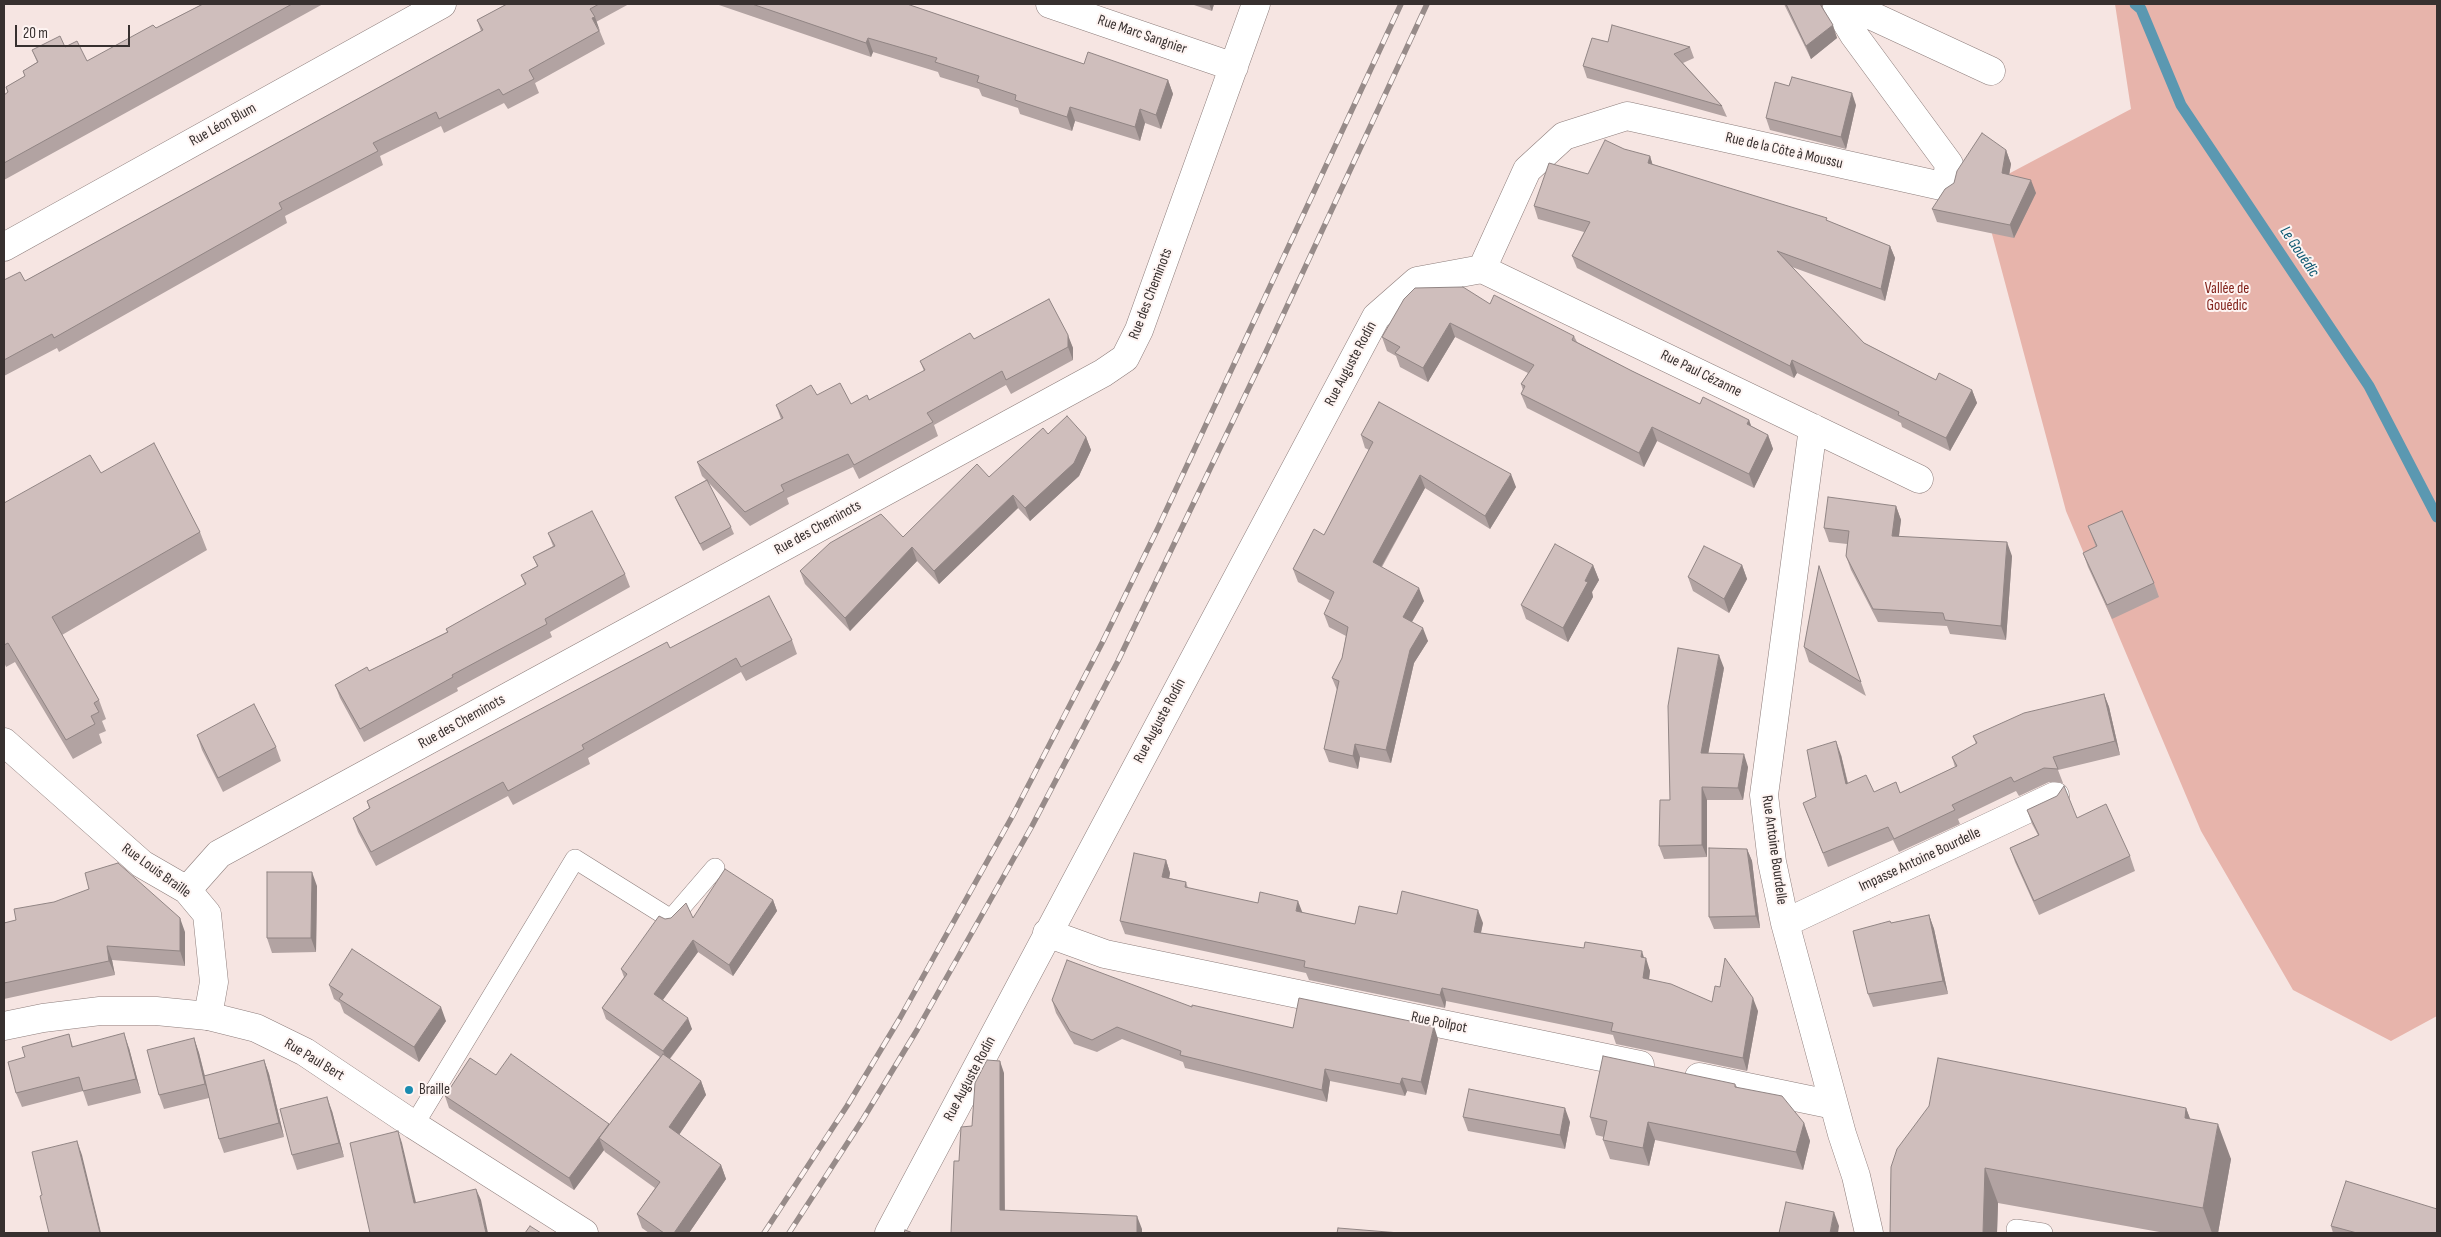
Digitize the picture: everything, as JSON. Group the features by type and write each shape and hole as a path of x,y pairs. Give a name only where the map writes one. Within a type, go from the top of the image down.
{"street":[{"name":"Rue Léon Blum","path":"4,247 442,4"},
{"name":"Rue Marc Sangnier","path":"1050,4 1234,66"},
{"name":"Rue des Cheminots","path":"187,890 219,854 1094,378 1125,358 1139,330 1256,4"},
{"path":"1839,6 1868,14 1991,71"},
{"name":"Rue de la Côte à Moussu","path":"1482,269 1527,170 1564,136 1627,116 1946,187 1949,164 1854,35 1839,6"},
{"name":"Rue Paul Cézanne","path":"1482,269 1919,479"},
{"name":"Rue Auguste Rodin","path":"889,1233 1376,317 1417,281 1482,269"},
{"name":"Rue Antoine Bourdelle","path":"1814,428 1764,796 1772,862 1785,923 1834,1105 1856,1176 1869,1233"},
{"name":"Rue Louis Braille","path":"4,742 142,864 187,890 207,914 211,936 214,982 208,1016"},
{"name":"Impasse Antoine Bourdelle","path":"1785,923 2055,796"},
{"name":"Rue Poilpot","path":"1047,933 1105,954 1834,1105"},
{"name":"Rue Paul Bert","path":"4,1026 43,1018 100,1011 156,1011 208,1016 256,1028 306,1052 414,1125 584,1233"}],"lane":[{"path":"414,1125 575,859 671,919 715,868"},
{"path":"2016,1229 2043,1233"}],"green space":[{"name":"Vallée de Gouédic","path":"2115,4 2437,4 2437,1016 2391,1041 2293,990 2201,831 2066,511 1980,189 2131,109"}],"building":[{"path":"203,4 292,4 4,163 4,95 8,92 6,87 25,76 23,71 38,62 32,50 60,36 65,47 77,41 87,61 153,25 156,28"},
{"path":"507,4 599,4 590,9 595,17 592,18 599,31 529,70 534,79 503,95 499,89 439,119 436,112 373,143 378,151 279,203 282,209 54,338 52,334 4,360 4,280 20,272 25,281 394,79 483,30 477,20"},
{"path":"752,4 907,4 1084,64 1088,52 1168,80 1156,115 1140,109 1135,127 1070,107 1067,117 1015,100 1016,95 977,82 979,76 935,62 937,58 868,38 866,43"},
{"path":"1786,4 1820,4 1833,25 1806,46"},
{"path":"1612,25 1690,47 1674,54 1722,106 1583,66 1592,38 1608,42"},
{"path":"1792,77 1852,93 1841,137 1766,118 1775,82 1789,86"},
{"path":"1982,133 2006,150 2002,173 2031,180 2010,225 1932,209 1945,189 1954,183 1957,171"},
{"path":"1605,140 1624,149 1650,156 1648,163 1827,218 1826,220 1890,246 1881,289 1777,251 1864,343 1936,380 1939,373 1972,390 1946,438 1898,415 1899,412 1792,360 1790,366 1572,256 1590,222 1534,206 1549,163 1588,174"},
{"path":"1463,287 1490,304 1494,295 1574,336 1572,340 1700,404 1703,397 1749,420 1747,424 1768,435 1749,474 1652,427 1639,453 1521,394 1525,386 1521,384 1534,365 1450,323 1423,368 1395,353 1400,347 1382,337 1404,299 1415,288"},
{"path":"1049,299 1068,335 1068,347 1006,380 1002,371 927,413 933,422 854,465 848,454 781,485 784,491 745,512 697,462 783,418 776,405 811,385 817,395 840,383 851,404 867,395 869,400 925,370 920,361 970,333 974,339"},
{"path":"1379,402 1511,474 1485,516 1420,475 1373,562 1419,588 1403,617 1423,628 1410,650 1386,750 1355,744 1353,756 1324,749 1339,681 1332,678 1342,658 1348,627 1324,614 1334,592 1293,569 1314,529 1324,535 1373,442 1361,435"},
{"path":"1067,416 1086,437 1074,463 1025,508 1013,495 934,571 912,547 845,618 800,571 830,543 881,514 903,537 977,464 989,477 1043,428 1048,434"},
{"path":"154,443 200,532 52,617 99,700 94,703 99,712 91,716 95,724 66,740 8,643 4,645 4,503 90,455 101,473"},
{"path":"707,480 731,527 700,544 675,497"},
{"path":"1828,497 1896,506 1892,536 2007,542 2001,626 1945,620 1943,613 1873,609 1846,556 1849,531 1824,528"},
{"path":"592,511 625,574 545,619 547,624 452,675 453,677 360,729 335,685 367,667 369,671 448,632 446,629 526,584 521,575 538,566 533,557 555,546 548,533"},
{"path":"2122,511 2154,583 2107,605 2083,553 2097,546 2088,526"},
{"path":"1555,544 1593,565 1585,581 1588,582 1563,628 1521,605"},
{"path":"1704,546 1742,565 1724,599 1688,577"},
{"path":"1819,566 1861,682 1804,647"},
{"path":"769,596 792,640 741,667 736,658 582,745 584,749 508,791 503,782 371,852 353,818 370,808 367,801 667,642 670,648"},
{"path":"1678,648 1719,655 1701,753 1744,754 1738,788 1702,787 1702,845 1659,846 1660,800 1670,800 1668,706"},
{"path":"2104,694 2115,741 2053,757 2058,769 2044,768 2014,782 2011,777 1952,805 1955,810 1894,839 1888,827 1823,853 1803,803 1816,797 1807,750 1836,741 1846,784 1866,775 1874,792 1896,782 1900,793 1957,766 1952,757 1977,743 1973,736 2024,713"},
{"path":"254,704 276,747 218,778 197,735"},
{"path":"2064,786 2077,818 2106,804 2130,856 2034,901 2010,848 2039,835 2027,810 2057,796"},
{"path":"1709,848 1747,849 1756,916 1709,917"},
{"path":"1134,853 1166,860 1162,877 1186,882 1185,887 1258,903 1260,892 1298,901 1296,911 1355,924 1359,906 1397,914 1402,891 1478,910 1474,932 1584,948 1585,942 1642,951 1641,957 1646,958 1643,978 1671,984 1712,1002 1715,986 1720,987 1725,958 1753,998 1743,1058 1611,1031 1613,1023 1442,988 1440,995 1304,967 1305,961 1120,921"},
{"path":"118,863 180,918 180,951 107,946 109,961 4,983 4,923 16,920 14,909 54,902 89,889 85,873"},
{"path":"725,869 773,900 729,965 693,940 654,994 688,1018 663,1051 602,1008 627,974 621,969 659,916 665,919 671,918 686,903 693,918"},
{"path":"267,872 312,872 311,938 267,938"},
{"path":"1929,915 1943,981 1868,994 1853,931 1890,921 1891,923"},
{"path":"352,949 441,1007 414,1047 339,999 343,994 329,985"},
{"path":"1067,960 1192,1007 1192,1005 1293,1028 1299,998 1434,1026 1421,1082 1402,1078 1400,1084 1325,1069 1322,1090 1180,1055 1181,1051 1117,1027 1092,1040 1070,1031 1052,1000"},
{"path":"124,1033 136,1079 83,1091 79,1077 16,1093 8,1062 25,1057 22,1047 69,1034 72,1047"},
{"path":"194,1038 205,1084 159,1095 147,1050"},
{"path":"511,1054 609,1124 569,1178 445,1096 470,1058 496,1075"},
{"path":"663,1054 701,1081 669,1127 721,1165 674,1233 664,1233 637,1214 660,1182 599,1138"},
{"path":"1603,1056 1782,1096 1804,1123 1796,1152 1648,1122 1643,1148 1603,1140 1607,1121 1590,1117"},
{"path":"1938,1058 2186,1108 2185,1118 2218,1124 2203,1208 1985,1168 1983,1233 1890,1233 1891,1167 1897,1149 1929,1106"},
{"path":"264,1060 279,1123 219,1139 204,1076"},
{"path":"987,1060 1000,1061 1000,1210 1137,1216 1137,1233 951,1233 954,1161 959,1161 961,1127 972,1126 975,1083"},
{"path":"1469,1089 1565,1108 1560,1135 1463,1117"},
{"path":"327,1097 339,1143 292,1155 280,1109"},
{"path":"398,1131 414,1203 476,1189 486,1233 370,1233 350,1143"},
{"path":"77,1141 100,1233 49,1233 32,1152"},
{"path":"2346,1181 2437,1209 2437,1233 2357,1233 2331,1226"},
{"path":"1786,1202 1834,1212 1830,1233 1779,1233"},
{"path":"530,1226 541,1233 525,1233"},
{"path":"1338,1228 1400,1233 1337,1233"}],"waterway":[{"name":"Le Gouédic","path":"2135,4 2141,9 2181,105 2369,386 2437,517"}],"railway":[{"path":"764,1233 847,1106 900,1018 1013,815 1102,643 1158,528 1401,4"},
{"path":"789,1233 863,1119 917,1030 1032,826 1118,661 1264,356 1427,4"}],"place":[{"name":"Braille","path":"409,1090"}]}
